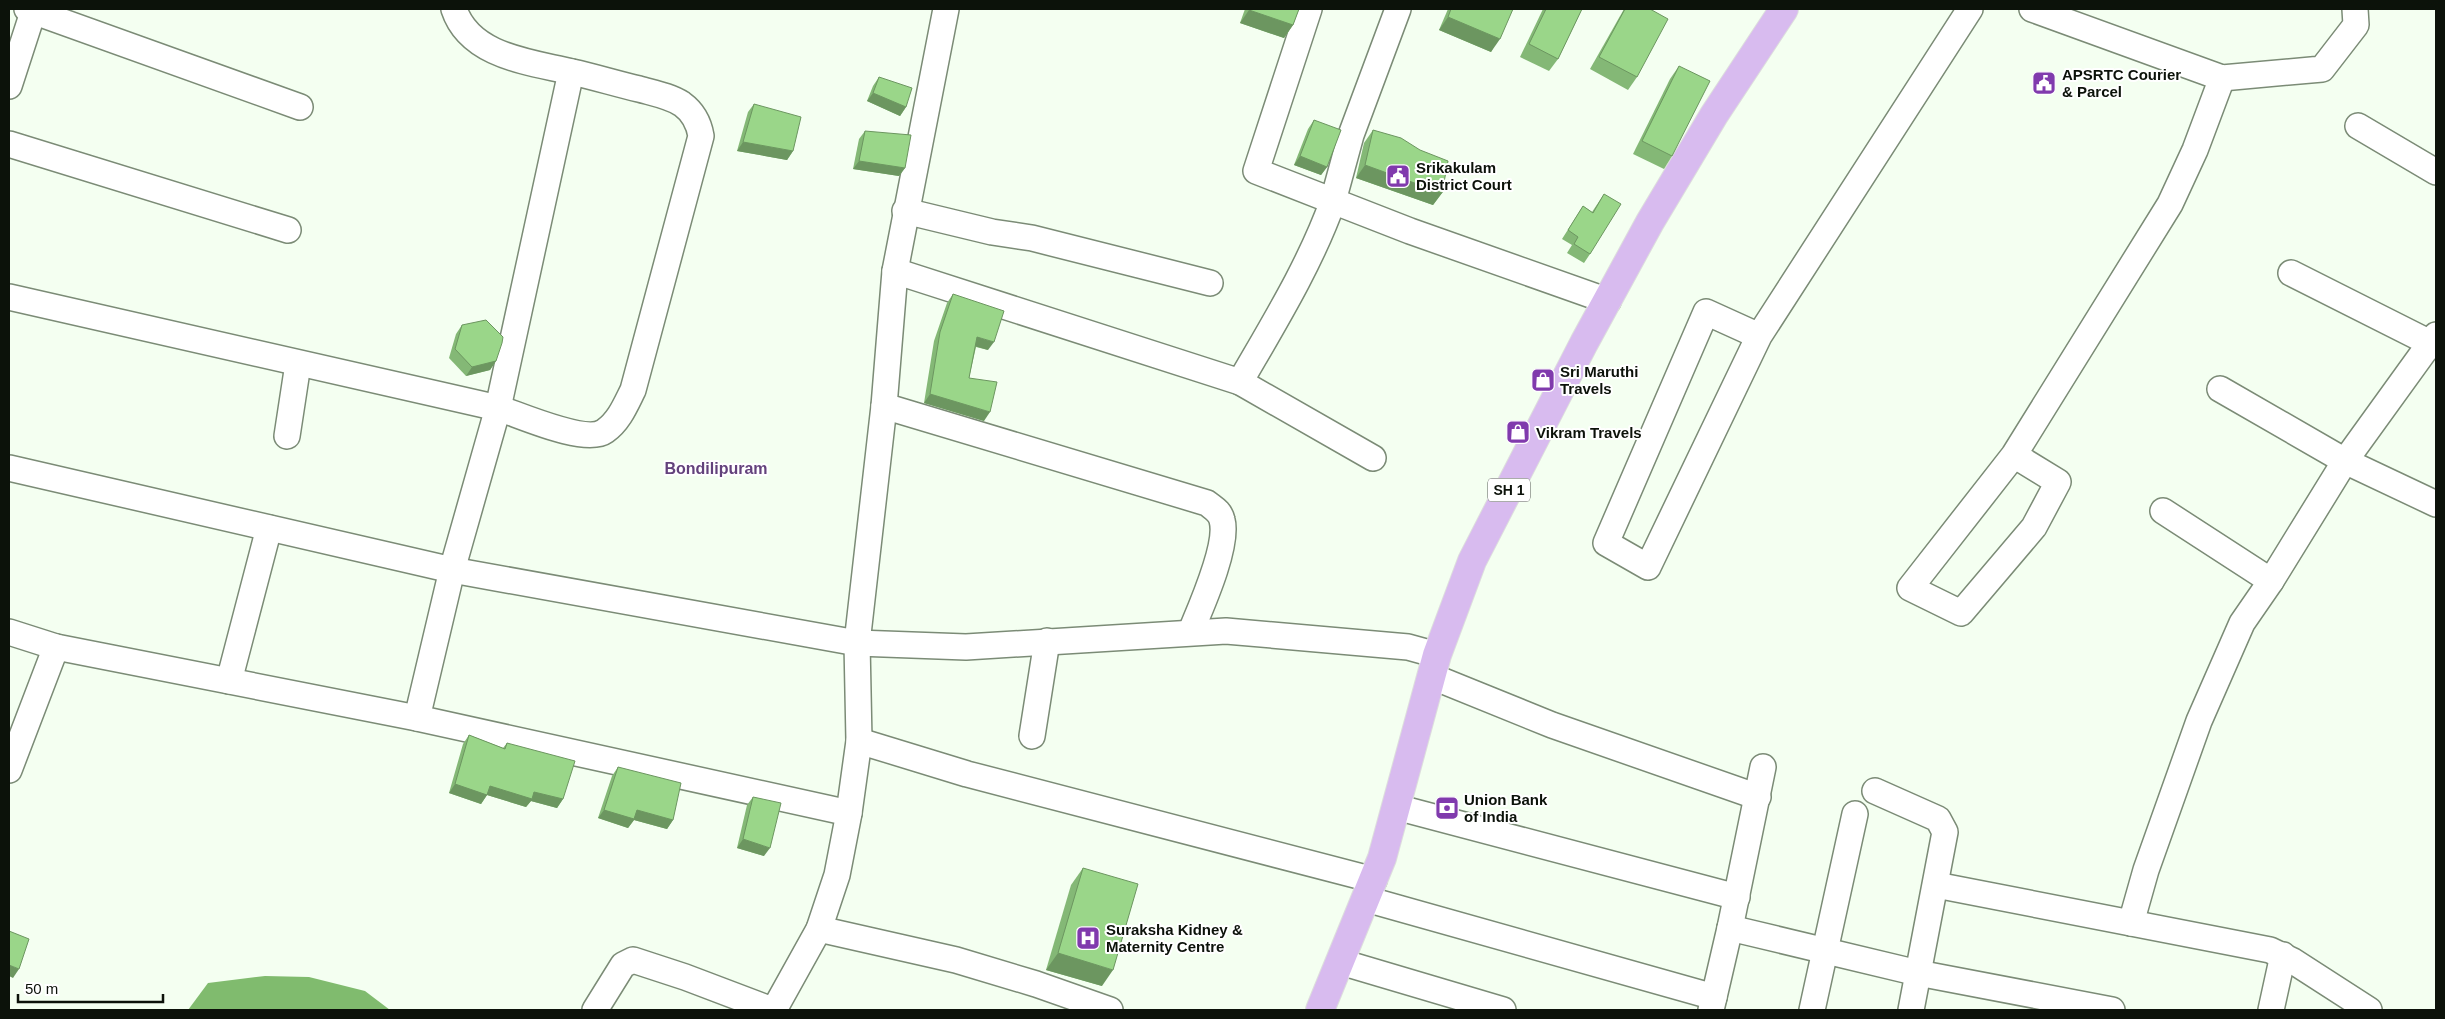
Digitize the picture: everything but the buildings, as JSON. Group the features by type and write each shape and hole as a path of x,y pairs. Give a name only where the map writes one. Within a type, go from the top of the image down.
{"main road":[{"name":"SH 1","path":"1320,1010 1382,858 1434,665 1472,561 1650,222 1709,123 1784,9"}],"street":[{"path":"9,86 32,9 300,107"},
{"path":"9,297 498,408 577,435 603,433 621,416 632,390 701,136 700,127 682,104 669,98 572,72 520,62 483,45 464,29 454,9"},
{"path":"595,1010 623,965 633,960 676,973 773,1010 819,929 837,875 849,813 859,741 857,643 884,406 895,271 905,211 946,9"},
{"path":"1309,9 1256,171 1410,231 1608,301"},
{"path":"1240,382 1321,235 1333,201 1351,135 1398,9"},
{"path":"1759,336 1706,312 1606,543 1648,567 1759,336 1970,9"},
{"path":"2032,9 2222,78 2322,68 2356,25 2355,9"},
{"path":"417,718 452,570 498,408 572,72"},
{"path":"2014,455 2058,482 2034,527 1961,613 1910,588 2014,455 2170,204 2195,150 2222,78"},
{"path":"2358,126 2436,172"},
{"path":"9,144 288,230"},
{"path":"905,211 992,232 1032,238 1210,283"},
{"path":"895,271 1240,382 1373,458"},
{"path":"2130,923 2146,870 2199,721 2242,623 2271,581 2345,461 2434,341 2291,273"},
{"path":"287,436 298,364"},
{"path":"2220,389 2345,461 2436,504"},
{"path":"884,406 1207,503 1217,510 1222,517 1224,529 1215,567 1191,631"},
{"path":"9,468 452,570 857,643 966,647 1191,631 1226,631 1408,647 1434,665 1552,725 1758,797"},
{"path":"2163,511 2271,581"},
{"path":"228,681 269,528"},
{"path":"9,632 56,647 417,718 849,813"},
{"path":"1032,736 1047,641"},
{"path":"9,770 56,647"},
{"path":"859,741 1370,889 1712,1003 1737,897 1763,767"},
{"path":"1875,791 1929,814 1943,825 1944,845 1911,1010"},
{"path":"1396,807 1737,897"},
{"path":"1812,1010 1855,814"},
{"path":"1936,885 2256,946 2283,955 2369,1010"},
{"path":"1730,928 1918,973 2112,1010"},
{"path":"819,929 956,960 1036,984 1110,1010"},
{"path":"2271,1010 2283,955"},
{"path":"1341,962 1502,1010"}],"shaded area":[{"path":"265,976 309,977 365,991 390,1010 188,1010 208,983"}],"place":[{"name":"APSRTC Courier & Parcel","path":"2044,83"},
{"name":"Srikakulam District Court","path":"1398,176"},
{"name":"Sri Maruthi Travels","path":"1543,380"},
{"name":"Vikram Travels","path":"1518,432"},
{"name":"Union Bank of India","path":"1447,808"},
{"name":"Suraksha Kidney & Maternity Centre","path":"1088,938"}],"district":[{"name":"Bondilipuram","path":"716,468"}]}
